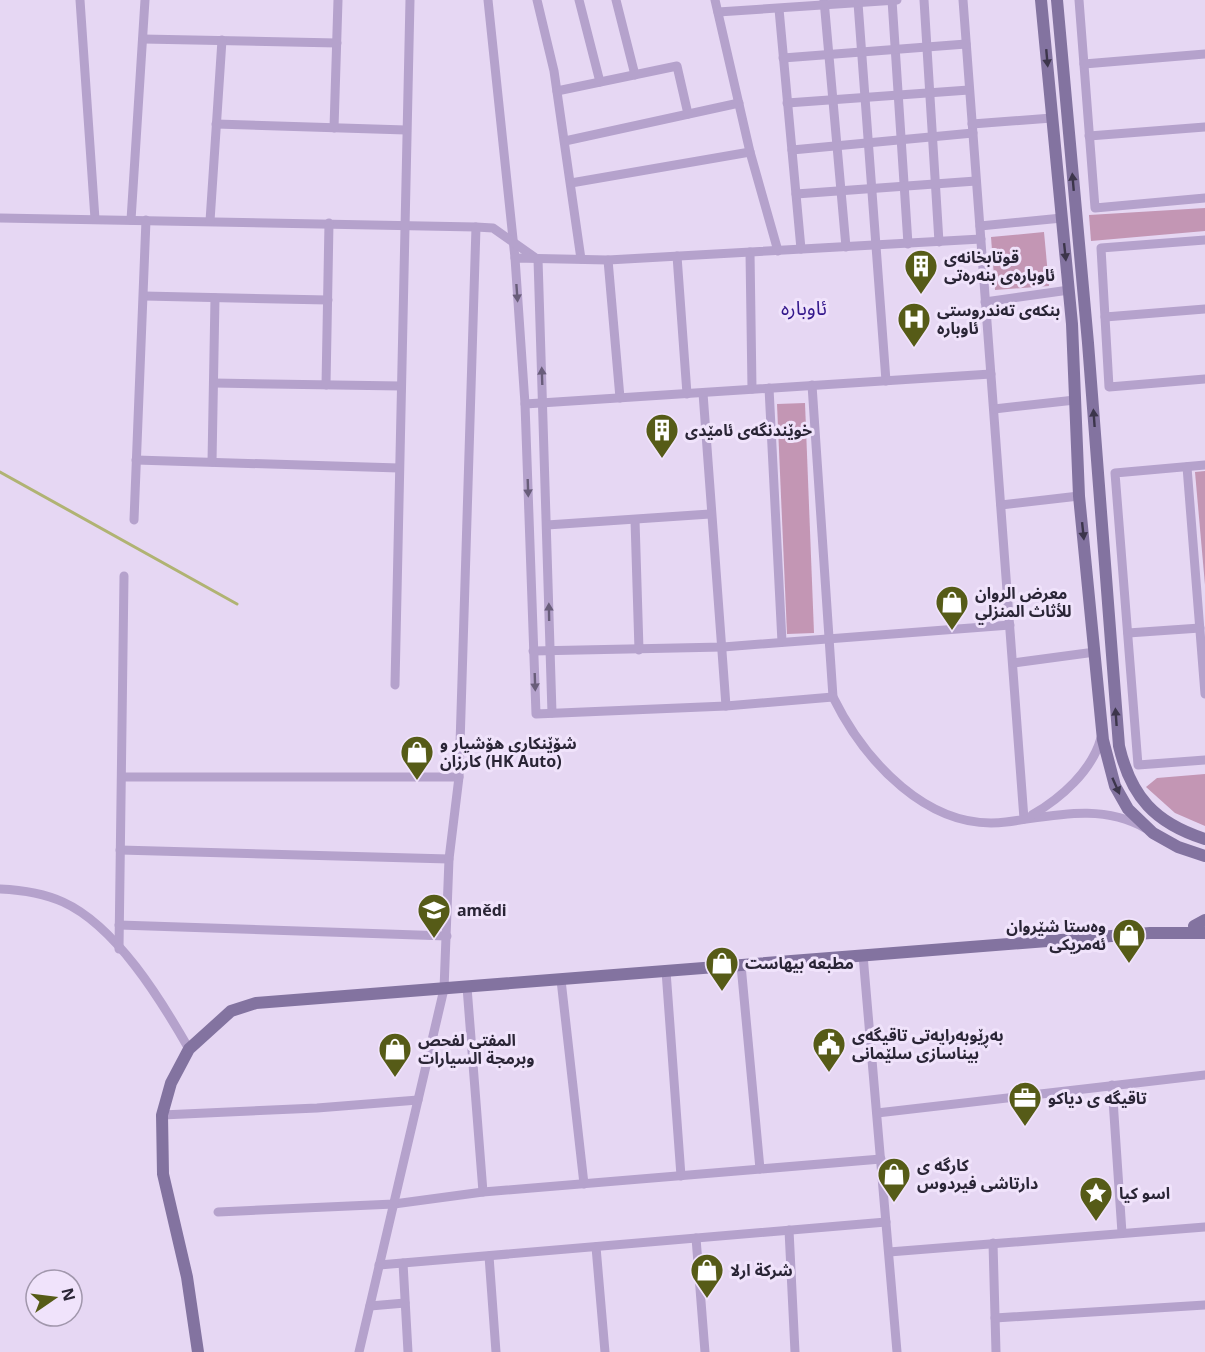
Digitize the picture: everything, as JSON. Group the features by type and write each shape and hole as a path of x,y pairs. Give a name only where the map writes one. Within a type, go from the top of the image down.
{"street":[{"path":"80,0 95,219"},
{"path":"131,220 145,0"},
{"path":"334,128 338,0"},
{"path":"395,686 410,0"},
{"path":"488,0 513,241 525,404 536,714 726,706 832,697"},
{"path":"537,0 557,91 581,259"},
{"path":"579,0 600,82"},
{"path":"616,0 634,75"},
{"path":"715,0 750,152 778,251"},
{"path":"892,0 908,244"},
{"path":"718,12 779,9 824,3 897,0"},
{"path":"924,0 939,242"},
{"path":"963,0 1024,819"},
{"path":"1041,0 1069,290 1079,496 1102,733 1115,786 1128,809 1153,833"},
{"path":"1057,0 1096,446 1116,726 1124,766 1131,784 1155,814 1189,834 1205,839"},
{"path":"1079,0 1095,208 1205,198"},
{"path":"824,3 846,247"},
{"path":"858,3 878,246 886,381"},
{"path":"779,9 801,249"},
{"path":"143,39 337,43"},
{"path":"210,221 222,40"},
{"path":"783,58 966,44"},
{"path":"1084,64 1205,54"},
{"path":"557,91 677,66 688,114"},
{"path":"788,103 969,90"},
{"path":"565,141 739,103"},
{"path":"792,150 932,137 1052,118"},
{"path":"216,124 406,130"},
{"path":"1089,136 1205,127"},
{"path":"571,183 750,152"},
{"path":"796,194 976,181"},
{"path":"0,218 404,224 493,228 538,259"},
{"path":"980,226 1062,218"},
{"path":"134,520 146,220"},
{"path":"326,385 329,223"},
{"path":"359,1352 444,989 449,858 459,777 476,227"},
{"path":"514,258 608,260 981,239"},
{"path":"1205,240 1101,248 1109,387 1205,379"},
{"path":"750,252 752,389"},
{"path":"677,256 687,394"},
{"path":"538,259 552,713"},
{"path":"608,260 620,398"},
{"path":"986,302 1069,290"},
{"path":"144,296 327,300"},
{"path":"212,462 216,298"},
{"path":"1105,317 1205,309"},
{"path":"525,404 991,374"},
{"path":"214,383 401,386"},
{"path":"812,386 832,697 848,728 876,762 900,786 922,801 968,820 987,823 1065,813 1101,815 1128,820 1178,847 1203,857"},
{"path":"769,388 782,642"},
{"path":"703,393 710,514 723,647 726,706"},
{"path":"994,409 1075,400"},
{"path":"1077,448 1096,446"},
{"path":"136,459 399,468"},
{"path":"1205,465 1115,473 1138,765 1205,760"},
{"path":"1187,467 1205,694"},
{"path":"1001,505 1079,496"},
{"path":"547,525 710,514"},
{"path":"635,520 639,650"},
{"path":"119,949 124,576"},
{"path":"533,651 723,647 1010,625"},
{"path":"1128,633 1200,628"},
{"path":"1013,663 1095,652"},
{"path":"1024,819 1048,804 1081,775 1093,759 1102,733"},
{"path":"122,777 459,777"},
{"path":"120,850 449,858"},
{"path":"0,889 25,892 62,901 98,926 158,998 189,1049"},
{"path":"1173,931 1201,923"},
{"path":"119,925 447,936"},
{"path":"198,1352 187,1277 163,1174 162,1115 171,1083 189,1049 231,1011 256,1003 1173,931 1205,933"},
{"path":"863,955 897,1352"},
{"path":"741,965 760,1169"},
{"path":"666,971 681,1176"},
{"path":"561,980 584,1184"},
{"path":"467,987 483,1192"},
{"path":"877,1113 1205,1075"},
{"path":"1112,1085 1122,1233"},
{"path":"162,1115 317,1108 418,1100"},
{"path":"218,1212 394,1204 483,1192 881,1159"},
{"path":"380,1265 886,1222"},
{"path":"889,1252 1205,1227"},
{"path":"789,1230 795,1352"},
{"path":"696,1238 705,1352"},
{"path":"993,1243 996,1352"},
{"path":"596,1247 605,1352"},
{"path":"489,1256 496,1352"},
{"path":"403,1263 408,1352"},
{"path":"370,1306 405,1303"},
{"path":"995,1318 1205,1305"}],"shaded area":[{"path":"1205,208 1205,231 1091,241 1089,215"},
{"path":"1044,232 1049,286 995,290 991,237"},
{"path":"805,403 814,633 787,634 777,404"},
{"path":"1205,471 1205,585 1195,472"},
{"path":"1205,774 1205,826 1175,813 1146,787 1157,778"}],"waterway":[{"path":"0,472 237,604"}],"place":[{"name":"قوتابخانەی ئاوبارەی بنەرەتی","path":"921,295"},
{"name":"بنکەی تەندروستی ئاوبارە","path":"914,348"},
{"name":"خوێندنگەی ئامێدی","path":"662,459"},
{"name":"معرض الروان للأثاث المنزلي","path":"952,631"},
{"name":"شۆێنکاری هۆشیار و کارزان (HK Auto)","path":"417,781"},
{"name":"amědi","path":"434,939"},
{"name":"وەستا شێروان ئەمریکی","path":"1129,964"},
{"name":"مطبعه بيهاست","path":"722,992"},
{"name":"بەڕێوبەرایەتی تاقیگەی بیناسازی سلێمانی","path":"829,1073"},
{"name":"المفتي لفحص وبرمجة السيارات","path":"395,1078"},
{"name":"تاقيگه ى دياكو","path":"1025,1127"},
{"name":"کارگه ی دارتاشی فیردوس","path":"894,1203"},
{"name":"اسو كيا","path":"1096,1222"},
{"name":"شركة ارلا","path":"707,1299"}],"district":[{"name":"ئاوبارە","path":"804,307"}]}
